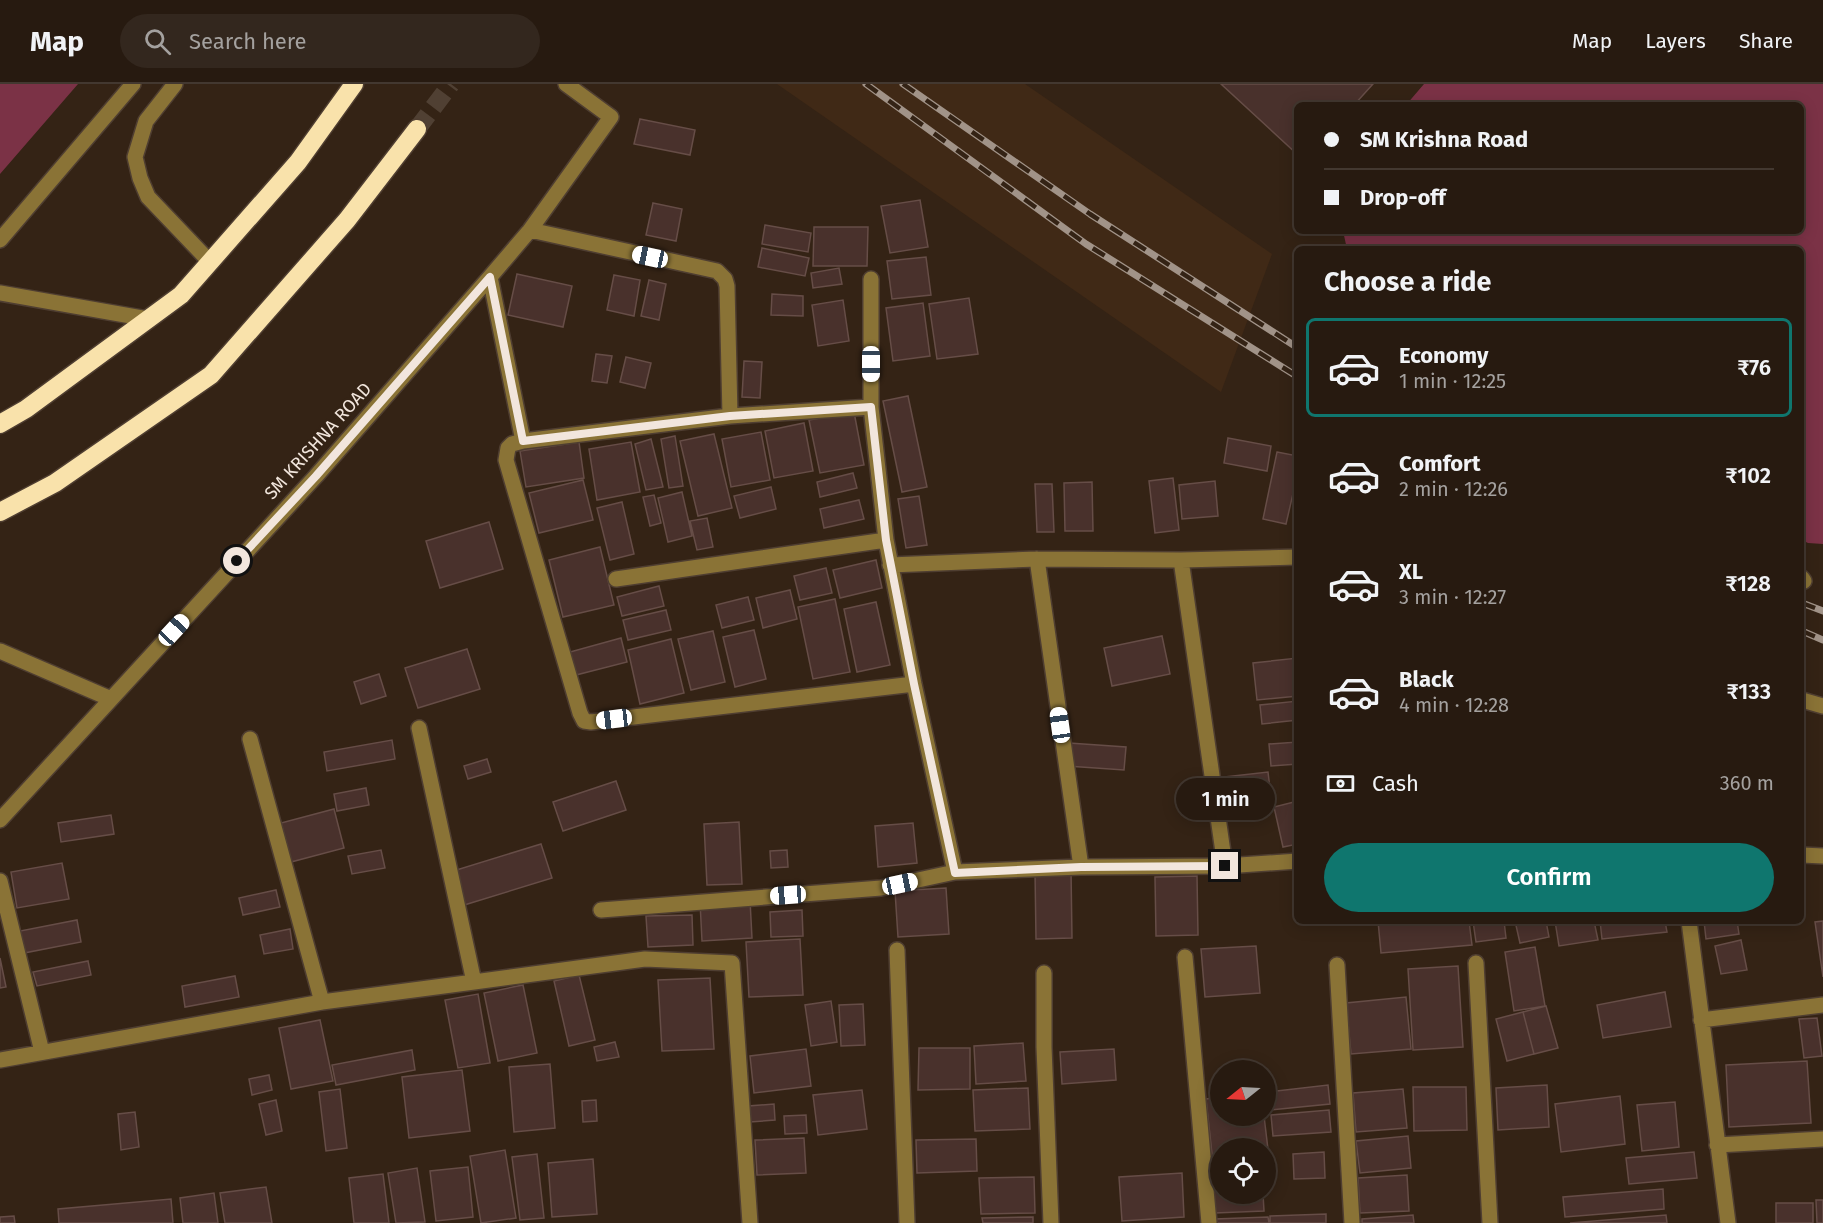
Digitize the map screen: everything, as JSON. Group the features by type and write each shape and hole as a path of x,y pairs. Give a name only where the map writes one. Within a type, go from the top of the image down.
{"highway":[{"path":"0,424 26,409 181,295 298,162 354,84"},
{"path":"0,512 55,483 211,375 347,220 417,129"}],"street":[{"path":"0,240 134,84"},
{"path":"175,84 146,121 135,157 148,197 210,262"},
{"name":"SM KRISHNA ROAD","path":"0,820 316,476 531,230 611,117 566,84"},
{"path":"531,230 717,271 727,286 730,416"},
{"path":"490,277 523,441"},
{"path":"871,279 871,407 886,540 955,873"},
{"path":"0,294 148,320"},
{"path":"871,407 730,416 523,441 512,444 508,448 506,460 584,721 914,684"},
{"path":"616,579 886,540"},
{"path":"890,565 1037,559 1181,560 1294,557"},
{"path":"1037,559 1081,867"},
{"path":"1181,560 1225,866"},
{"path":"0,651 111,699"},
{"path":"1804,700 1823,705"},
{"path":"419,728 474,982"},
{"path":"250,739 322,1002"},
{"path":"1804,855 1823,856"},
{"path":"602,910 881,888 955,873 1081,867 1225,866 1294,861"},
{"path":"0,881 42,1052"},
{"path":"1689,924 1728,1223"},
{"path":"897,950 907,1223"},
{"path":"1185,957 1209,1223"},
{"path":"0,1060 322,1002 645,959 732,963 750,1223"},
{"path":"1476,963 1490,1223"},
{"path":"1337,965 1352,1223"},
{"path":"1044,974 1044,1047 1051,1223"},
{"path":"1701,1020 1823,1005"},
{"path":"1717,1145 1823,1139"}],"shaded area":[{"path":"0,84 78,84 0,174"},
{"path":"777,84 1025,84 1272,254 1221,392"},
{"path":"1424,84 1823,84 1823,544 1804,541 1804,246 1346,246 1344,234 1804,234 1804,102 1409,102"}],"building":[{"path":"1221,84 1373,84 1357,102 1294,102 1294,151"},
{"path":"640,119 695,130 690,155 634,144"},
{"path":"920,200 928,247 890,253 881,206"},
{"path":"653,203 682,209 676,241 646,235"},
{"path":"765,225 811,233 808,252 762,244"},
{"path":"814,227 868,227 867,266 813,266"},
{"path":"762,248 809,258 805,276 758,267"},
{"path":"926,257 931,295 892,299 887,261"},
{"path":"839,268 842,284 813,288 811,273"},
{"path":"517,274 572,286 563,327 508,315"},
{"path":"614,275 640,280 634,316 607,310"},
{"path":"649,280 666,284 659,320 641,316"},
{"path":"772,294 803,296 803,316 771,315"},
{"path":"969,298 978,354 937,359 929,304"},
{"path":"843,300 849,341 818,346 812,305"},
{"path":"923,303 930,356 893,361 886,308"},
{"path":"596,354 612,356 607,383 592,381"},
{"path":"626,357 651,363 645,388 620,382"},
{"path":"744,361 762,362 760,398 742,397"},
{"path":"908,396 927,487 902,492 883,401"},
{"path":"854,412 864,465 820,473 809,420"},
{"path":"804,423 813,471 774,478 765,431"},
{"path":"761,432 770,480 731,487 722,439"},
{"path":"714,434 732,508 698,516 680,441"},
{"path":"675,436 683,486 669,488 661,439"},
{"path":"1228,438 1271,446 1267,471 1224,463"},
{"path":"651,439 663,487 646,490 635,444"},
{"path":"579,442 584,478 526,487 520,451"},
{"path":"631,442 640,492 597,500 589,449"},
{"path":"1277,452 1294,455 1294,489 1286,524 1263,519"},
{"path":"853,473 857,488 820,497 817,482"},
{"path":"1173,478 1179,530 1155,533 1149,481"},
{"path":"583,480 593,520 539,533 529,493"},
{"path":"1215,481 1218,516 1182,519 1179,485"},
{"path":"1092,482 1093,531 1065,531 1064,483"},
{"path":"1035,484 1052,484 1054,532 1037,532"},
{"path":"771,487 776,509 740,518 734,496"},
{"path":"682,492 692,536 668,542 658,498"},
{"path":"654,495 661,523 650,526 643,497"},
{"path":"919,496 927,545 906,548 898,499"},
{"path":"859,500 864,519 824,528 820,509"},
{"path":"622,502 634,554 610,560 597,508"},
{"path":"707,518 713,547 697,550 690,521"},
{"path":"489,522 503,569 440,588 426,541"},
{"path":"600,547 614,605 563,617 549,560"},
{"path":"876,560 882,588 840,598 833,570"},
{"path":"826,568 832,593 800,600 794,576"},
{"path":"659,586 664,606 622,616 617,597"},
{"path":"790,590 797,619 763,628 756,598"},
{"path":"748,597 754,620 722,628 716,605"},
{"path":"835,599 850,672 813,679 798,607"},
{"path":"876,602 890,665 857,672 844,609"},
{"path":"666,610 671,630 628,640 623,620"},
{"path":"754,630 766,679 735,687 723,637"},
{"path":"713,631 725,682 691,690 678,639"},
{"path":"1162,636 1170,674 1112,686 1104,648"},
{"path":"621,638 627,662 576,675 570,652"},
{"path":"671,639 684,693 640,704 628,650"},
{"path":"467,649 480,689 418,708 405,668"},
{"path":"1294,658 1294,696 1257,700 1253,663"},
{"path":"379,674 386,696 361,704 354,682"},
{"path":"1294,701 1294,720 1262,724 1260,705"},
{"path":"392,740 395,759 327,771 324,752"},
{"path":"1294,742 1294,764 1271,766 1269,744"},
{"path":"1069,743 1126,747 1124,770 1067,766"},
{"path":"487,759 491,772 468,779 464,766"},
{"path":"1268,772 1271,797 1219,803 1216,778"},
{"path":"616,781 626,810 563,831 553,802"},
{"path":"366,788 369,805 337,811 334,794"},
{"path":"1294,802 1294,845 1283,847 1274,807"},
{"path":"334,809 344,848 291,862 281,823"},
{"path":"111,815 114,834 61,842 58,823"},
{"path":"739,822 742,884 707,885 704,824"},
{"path":"913,823 917,863 878,867 875,826"},
{"path":"541,844 552,878 461,906 450,872"},
{"path":"381,850 385,868 352,874 348,856"},
{"path":"787,850 788,867 771,868 770,851"},
{"path":"62,863 69,899 17,908 11,872"},
{"path":"1071,870 1072,938 1036,939 1035,871"},
{"path":"1197,876 1198,935 1156,936 1155,877"},
{"path":"946,888 949,934 898,937 895,891"},
{"path":"276,890 280,907 243,915 239,898"},
{"path":"750,900 752,938 702,941 700,902"},
{"path":"802,910 803,936 771,937 770,912"},
{"path":"692,915 693,945 648,947 646,916"},
{"path":"77,920 81,942 24,953 20,931"},
{"path":"1823,921 1823,977 1815,922"},
{"path":"1378,924 1469,924 1472,945 1381,953"},
{"path":"1473,924 1504,924 1506,938 1476,942"},
{"path":"1516,924 1547,924 1549,937 1520,943"},
{"path":"1555,924 1595,924 1598,940 1559,946"},
{"path":"1600,924 1666,924 1667,932 1602,939"},
{"path":"1704,924 1737,924 1739,934 1706,939"},
{"path":"290,929 293,949 264,954 260,935"},
{"path":"800,939 803,995 749,997 746,942"},
{"path":"1741,940 1747,970 1721,974 1715,946"},
{"path":"1256,946 1260,993 1205,997 1201,949"},
{"path":"1535,947 1545,1006 1514,1011 1505,952"},
{"path":"0,958 6,987 0,988"},
{"path":"88,961 91,975 37,986 33,972"},
{"path":"1458,966 1463,1047 1413,1050 1408,969"},
{"path":"579,975 595,1040 569,1046 554,981"},
{"path":"235,976 239,997 185,1007 182,986"},
{"path":"710,978 714,1049 662,1051 658,980"},
{"path":"523,985 537,1053 498,1061 484,993"},
{"path":"1665,992 1671,1027 1603,1038 1597,1005"},
{"path":"478,994 490,1063 458,1068 445,1000"},
{"path":"1406,997 1411,1049 1351,1054 1346,1003"},
{"path":"831,1001 837,1042 811,1046 805,1005"},
{"path":"863,1004 865,1045 841,1046 839,1005"},
{"path":"1546,1006 1558,1048 1534,1054 1523,1012"},
{"path":"1523,1012 1534,1054 1507,1061 1496,1019"},
{"path":"1817,1018 1822,1056 1804,1058 1799,1019"},
{"path":"320,1020 333,1081 291,1089 279,1028"},
{"path":"615,1042 619,1057 597,1061 594,1047"},
{"path":"1023,1043 1026,1081 976,1084 974,1046"},
{"path":"919,1048 970,1048 970,1089 918,1090"},
{"path":"806,1049 811,1086 754,1093 750,1056"},
{"path":"1114,1049 1116,1080 1062,1084 1060,1052"},
{"path":"412,1050 415,1070 336,1085 332,1065"},
{"path":"1807,1061 1811,1123 1729,1127 1726,1065"},
{"path":"550,1064 555,1128 514,1132 509,1067"},
{"path":"462,1070 470,1131 409,1138 402,1077"},
{"path":"269,1075 272,1090 252,1095 249,1079"},
{"path":"1328,1085 1330,1104 1276,1109 1276,1091"},
{"path":"1547,1085 1549,1127 1498,1130 1496,1088"},
{"path":"1413,1087 1466,1087 1467,1130 1414,1131"},
{"path":"1028,1088 1030,1129 975,1131 973,1090"},
{"path":"340,1089 347,1148 326,1151 319,1092"},
{"path":"1403,1089 1407,1128 1356,1132 1353,1093"},
{"path":"862,1090 867,1129 818,1135 813,1095"},
{"path":"1620,1096 1625,1144 1561,1152 1555,1104"},
{"path":"1210,1098 1210,1126 1265,1126 1267,1138 1210,1138 1206,1099"},
{"path":"276,1100 282,1131 266,1135 259,1104"},
{"path":"596,1100 597,1121 583,1122 582,1101"},
{"path":"1675,1102 1679,1147 1642,1151 1637,1105"},
{"path":"774,1104 775,1120 750,1122 748,1106"},
{"path":"1329,1110 1331,1132 1273,1136 1272,1126 1276,1126 1276,1115"},
{"path":"135,1112 139,1147 121,1150 118,1114"},
{"path":"806,1115 807,1133 785,1134 784,1116"},
{"path":"1408,1136 1411,1168 1360,1173 1356,1141"},
{"path":"804,1138 806,1173 757,1175 755,1140"},
{"path":"976,1139 977,1171 917,1173 916,1140"},
{"path":"505,1150 516,1218 481,1223 470,1156"},
{"path":"1324,1152 1325,1178 1294,1179 1293,1154"},
{"path":"1694,1152 1697,1178 1629,1184 1626,1158"},
{"path":"537,1154 544,1218 520,1220 512,1157"},
{"path":"593,1159 597,1214 552,1217 548,1163"},
{"path":"468,1167 473,1217 436,1221 430,1171"},
{"path":"417,1168 425,1222 396,1223 388,1173"},
{"path":"1182,1173 1184,1217 1122,1221 1119,1177"},
{"path":"383,1174 389,1223 354,1223 349,1178"},
{"path":"1407,1175 1409,1211 1360,1213 1358,1178"},
{"path":"1034,1177 1035,1213 981,1214 979,1178"},
{"path":"266,1187 272,1223 225,1223 220,1193"},
{"path":"1663,1189 1664,1209 1565,1217 1563,1197"},
{"path":"214,1193 218,1223 183,1223 180,1198"},
{"path":"171,1199 173,1223 59,1223 58,1209"},
{"path":"1816,1200 1823,1200 1823,1223 1817,1223"},
{"path":"1776,1203 1813,1203 1813,1223 1776,1223"},
{"path":"1214,1204 1264,1204 1264,1211 1215,1213"},
{"path":"1326,1214 1326,1223 1270,1223 1270,1216"},
{"path":"1413,1215 1414,1223 1362,1223 1362,1219"},
{"path":"1666,1215 1667,1223 1570,1223"},
{"path":"14,1216 15,1223 0,1223 0,1217"},
{"path":"1033,1217 1033,1223 983,1223 982,1218"},
{"path":"1268,1217 1269,1223 1216,1223 1215,1219"}],"tunnel":[{"path":"417,129 451,84"}],"railway":[{"path":"866,84 1086,244 1294,374"},
{"path":"903,84 1090,214 1294,345"},
{"path":"1804,604 1823,611"},
{"path":"1804,632 1823,640"}],"route":[{"path":"237,561 316,476 490,277 523,441 730,416 871,407 886,540 955,873 1081,867 1225,866"}]}
